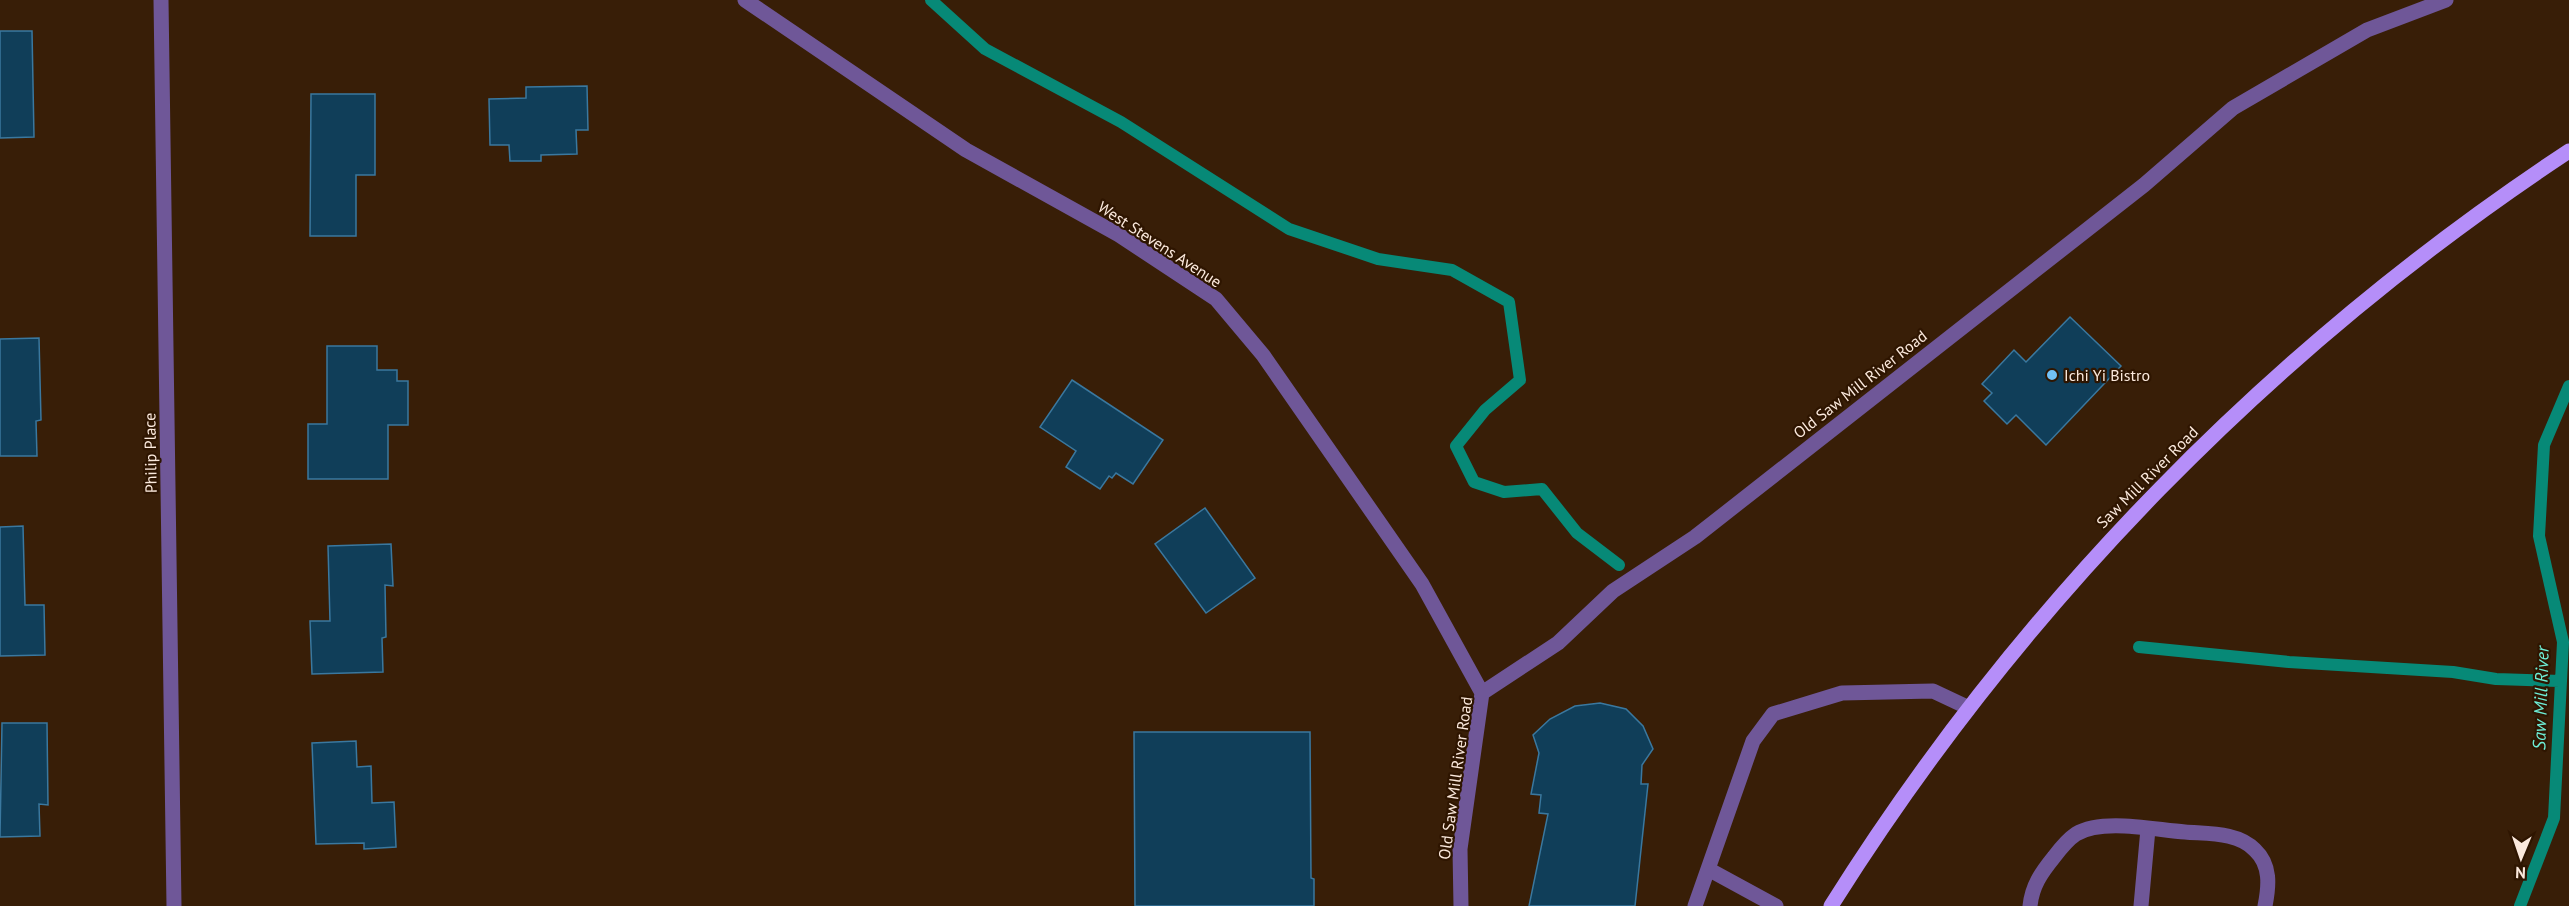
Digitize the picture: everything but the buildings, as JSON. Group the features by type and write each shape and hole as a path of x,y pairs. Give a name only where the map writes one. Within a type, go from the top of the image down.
{"main road":[{"name":"Saw Mill River Road","path":"1831,906 1890,814 1967,707 2101,550 2243,408 2398,273 2477,214 2569,151"}],"street":[{"name":"Philip Place","path":"161,0 174,906"},
{"name":"West Stevens Avenue","path":"745,0 966,150 1119,235 1215,299 1263,355 1422,584 1482,693"},
{"name":"Old Saw Mill River Road","path":"1461,906 1460,849 1482,693 1558,642 1613,591 1695,537 2144,185 2233,108 2367,30 2446,0"},
{"path":"1695,906 1754,741 1773,714 1842,693 1933,691 1967,707"},
{"path":"2030,906 2035,884 2041,872 2076,834 2101,826 2227,836 2249,844 2265,864 2268,890 2265,906"},
{"path":"2141,906 2148,829"},
{"path":"1708,869 1776,906"}],"waterway":[{"path":"931,0 985,49 1121,122 1289,229 1378,259 1452,270 1509,302 1520,380 1485,410 1456,446 1474,482 1504,492 1542,489 1577,533 1619,565"},
{"name":"Saw Mill River","path":"2520,906 2554,818 2563,642 2539,536 2544,445 2569,386"},
{"path":"2139,647 2289,662 2453,672 2496,679 2560,681"}],"place":[{"name":"Ichi Yi Bistro","path":"2052,375"}]}
